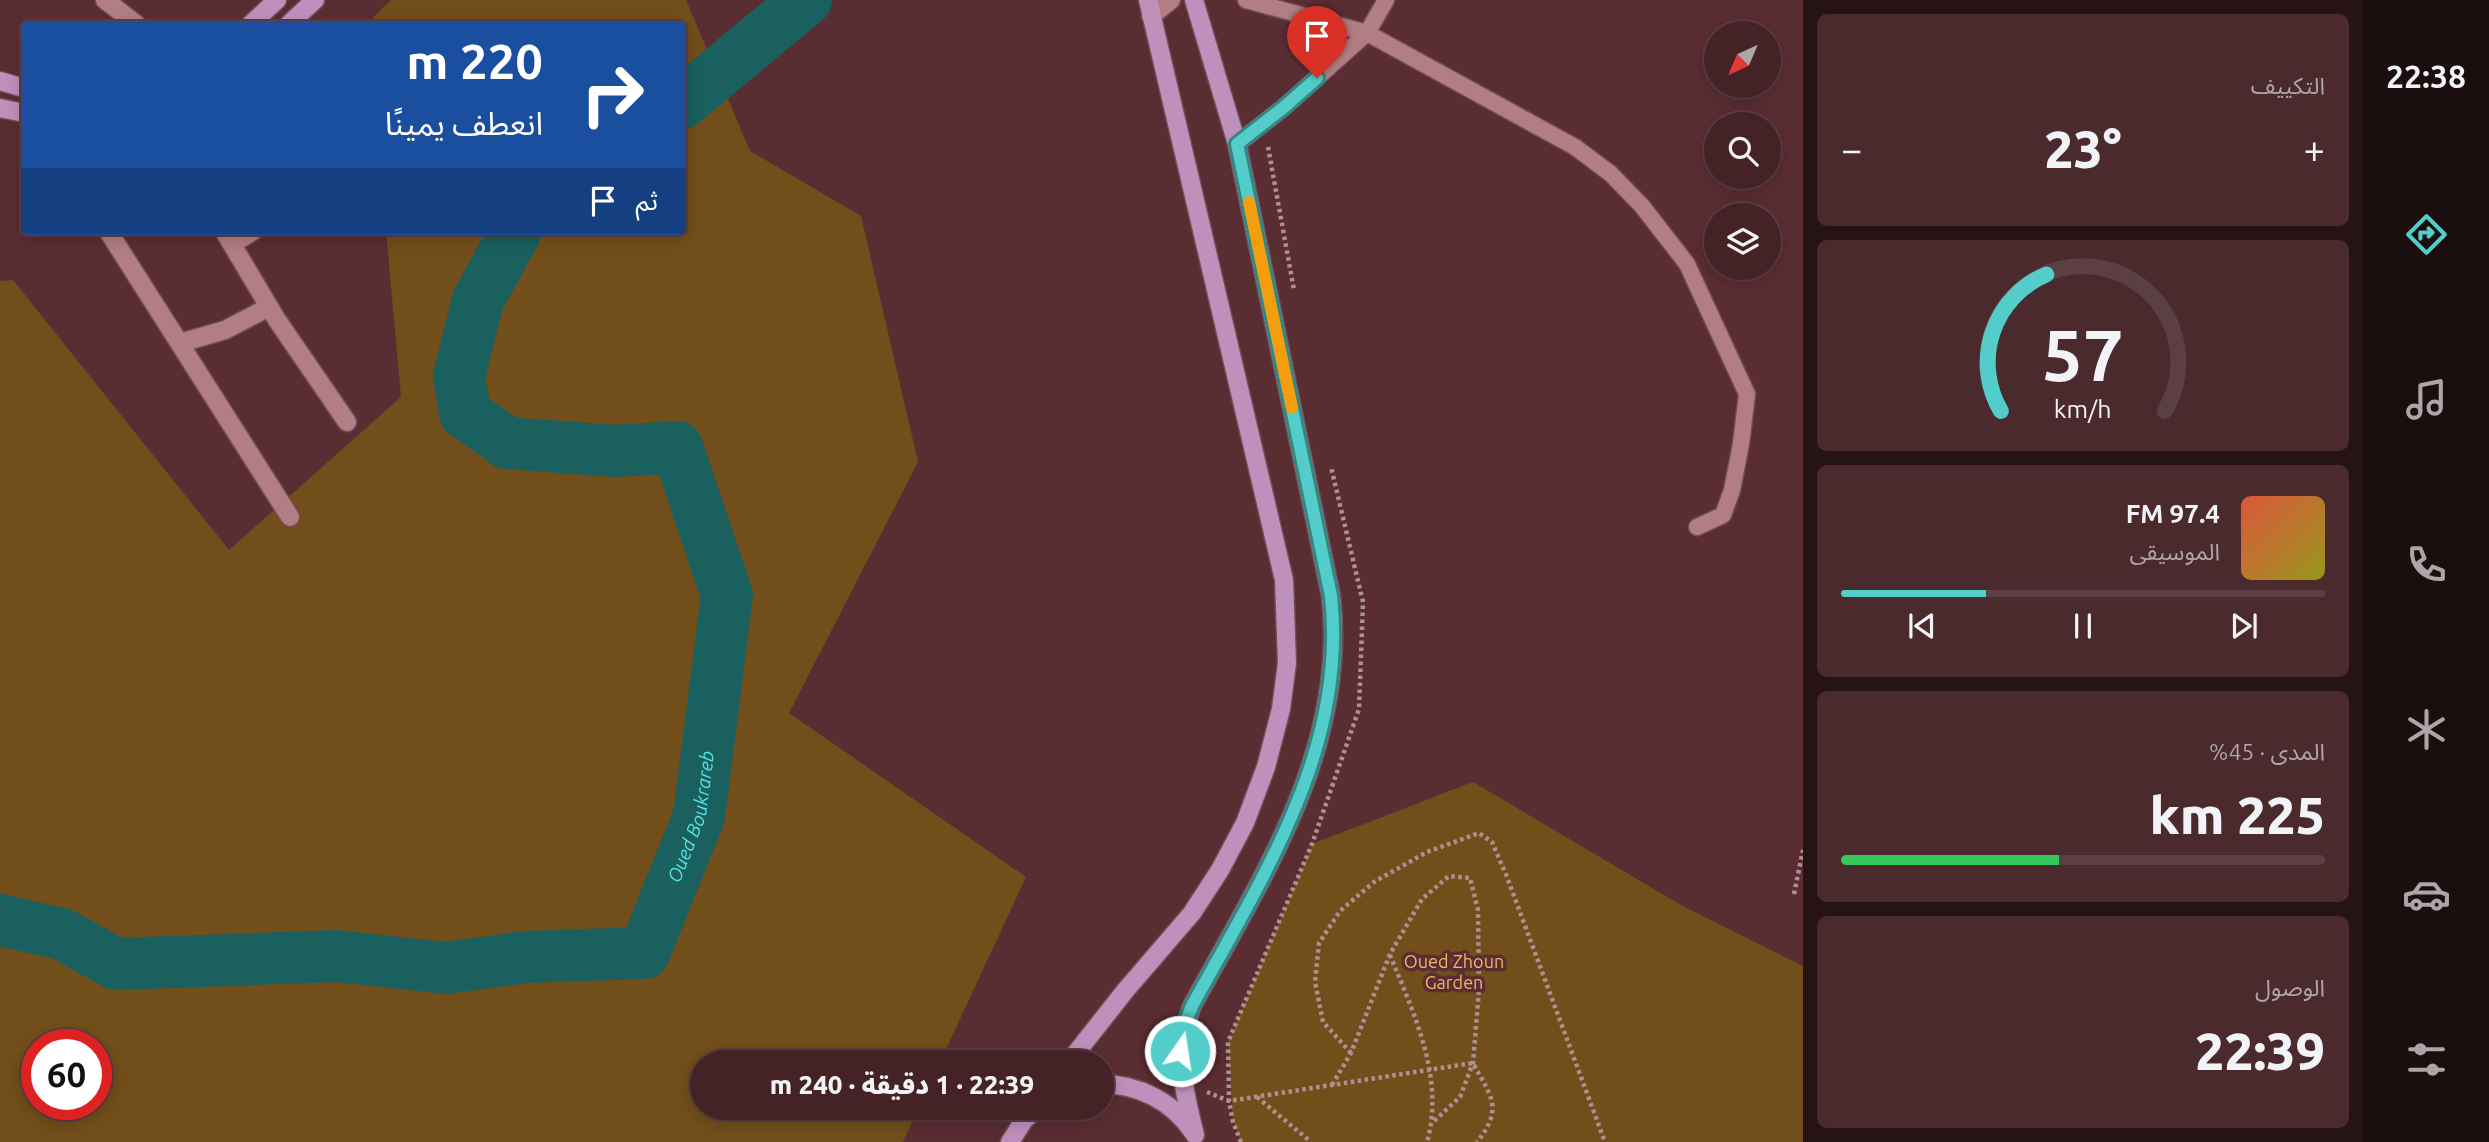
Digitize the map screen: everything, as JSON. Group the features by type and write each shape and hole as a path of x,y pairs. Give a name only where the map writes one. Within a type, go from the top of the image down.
{"main road":[{"path":"254,21 277,0"},
{"path":"292,21 315,0"},
{"path":"1194,0 1237,144 1331,596 1335,640 1330,694 1312,764 1267,869 1192,1006 1184,1027 1180,1051 1183,1082 1197,1139"},
{"path":"1078,1050 1125,990 1192,913 1235,844 1266,767 1281,709 1287,663 1284,580 1178,118 1150,8"},
{"path":"0,81 21,87"},
{"path":"0,108 21,112"},
{"path":"1114,1085 1152,1095 1176,1112 1197,1139"},
{"path":"1010,1142 1026,1120"}],"street":[{"path":"1150,8 1171,0"},
{"path":"114,3 133,21"},
{"path":"111,235 290,517"},
{"path":"228,238 269,307 347,422"},
{"path":"180,343 225,330 269,307"}],"lane":[{"path":"1246,0 1367,33 1575,147 1611,174 1642,206 1687,264 1747,394 1741,444 1723,514 1698,527"},
{"path":"1237,144 1283,108 1367,33 1386,0"}],"path":[{"path":"1351,1053 1323,1022 1315,982 1319,943 1340,911 1374,882 1427,852 1479,833 1492,842 1507,877 1605,1142"},
{"path":"1794,894 1803,850"},
{"path":"1332,1085 1351,1053 1390,954 1422,899 1449,876 1470,878 1478,910 1479,990 1473,1063 1460,1097 1433,1122"},
{"path":"1390,954 1415,1016 1431,1070 1433,1122 1427,1142"},
{"path":"1183,1082 1229,1101 1473,1063"},
{"path":"1473,1063 1493,1100 1491,1125 1478,1142"},
{"path":"1256,1097 1311,1142"}],"green space":[{"path":"391,0 686,0 750,151 861,216 918,462 789,713 1026,877 946,1050 690,1050 690,1120 913,1120 903,1142 0,1142 0,281 13,280 229,550 401,397 386,235 686,235 686,21 369,21"},
{"name":"Oued Zhoun Garden","path":"1473,782 1681,905 1803,966 1803,1142 1241,1142 1233,1122 1228,1042 1312,844"}],"waterway":[{"name":"Oued Boukrareb","path":"686,100 806,0"},
{"name":"Oued Boukrareb","path":"0,920 62,934 116,964 336,956 446,968 527,957 644,953 699,816 727,595 677,447 616,451 507,443 465,413 459,376 478,300 514,235"}],"slow traffic":[{"path":"1249,202 1292,408"}],"route":[{"path":"1180,1051 1184,1027 1192,1006 1267,869 1304,786 1330,694 1335,640 1331,596 1237,144 1317,78"}]}
